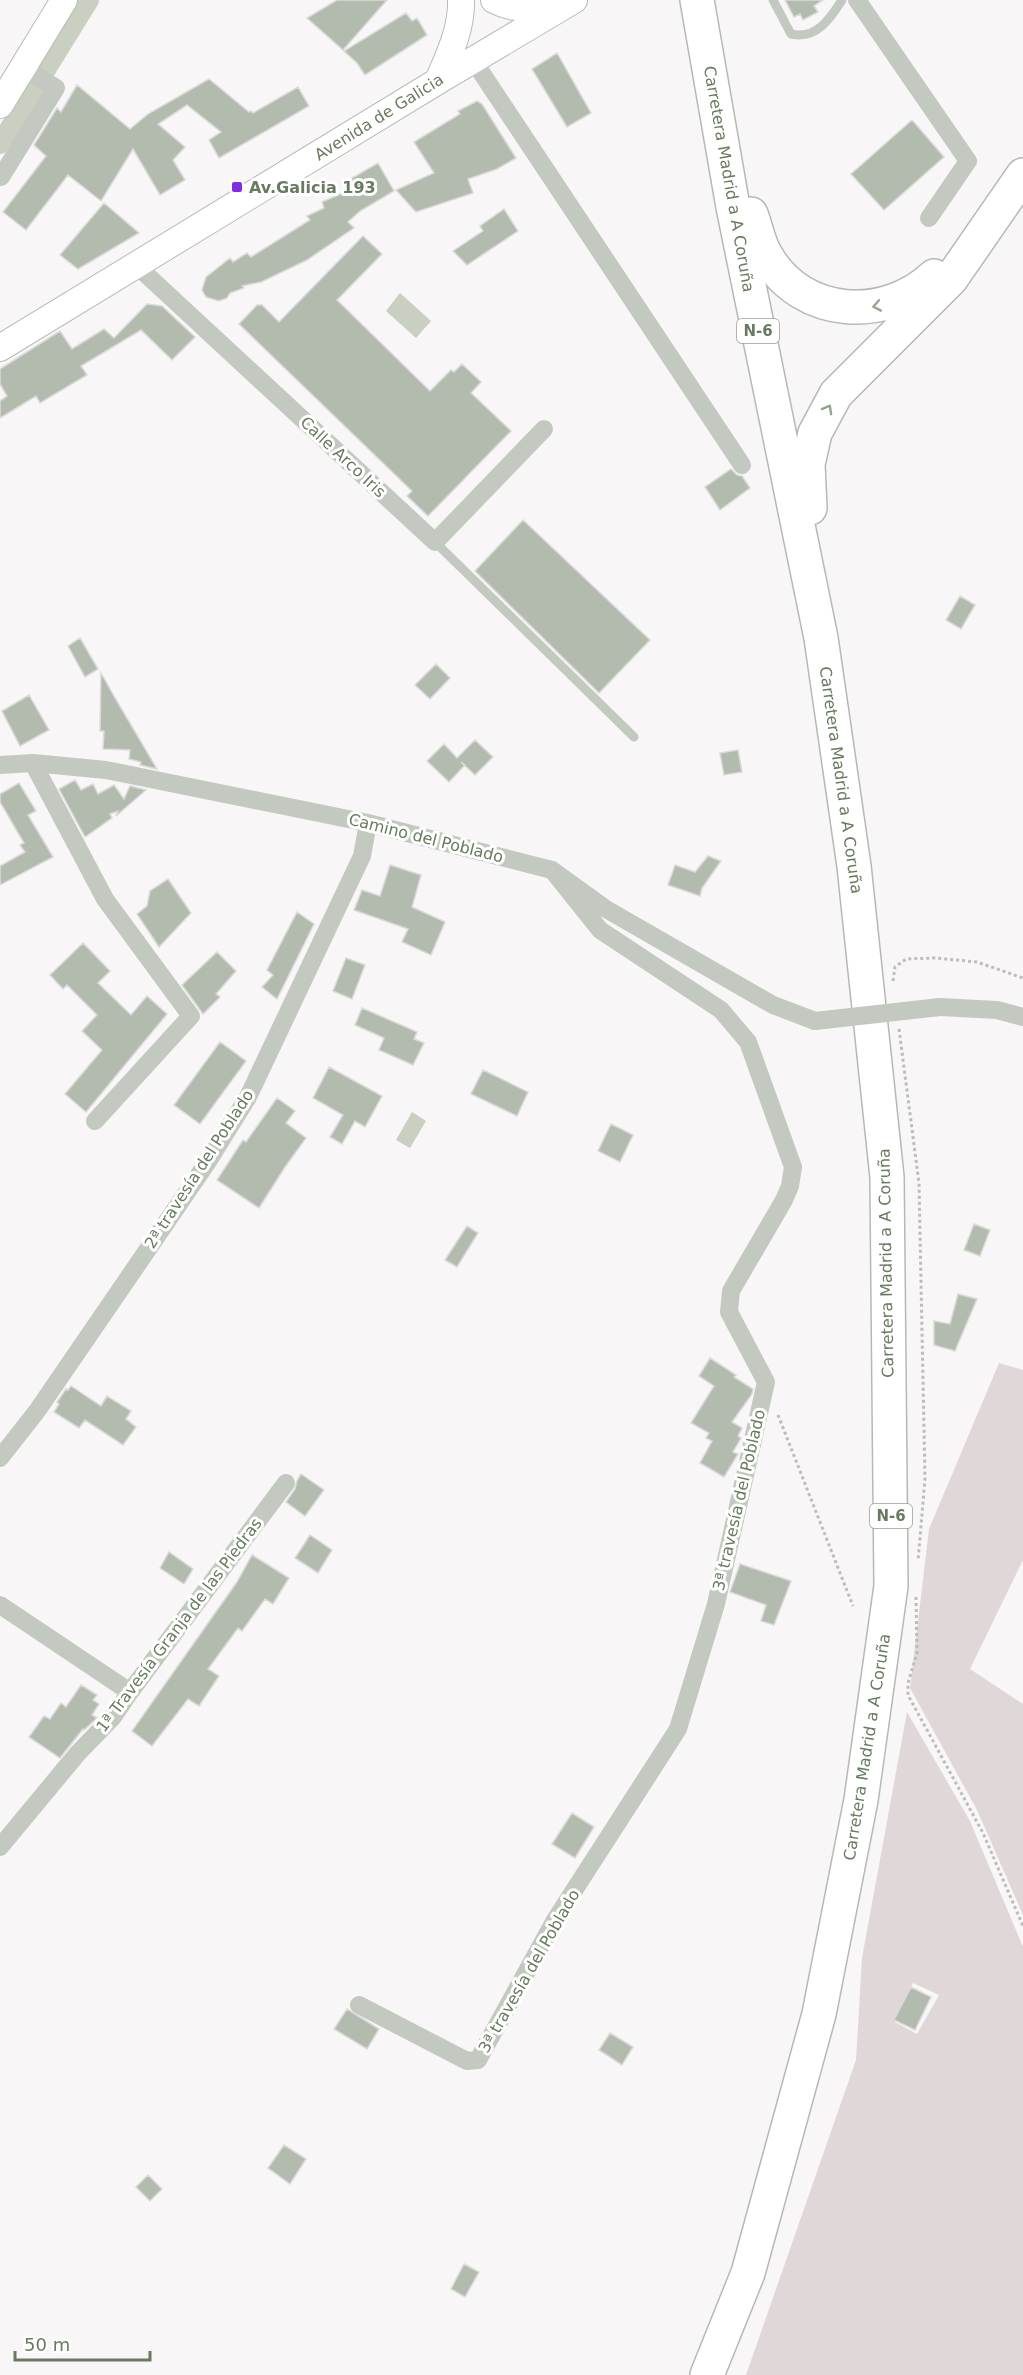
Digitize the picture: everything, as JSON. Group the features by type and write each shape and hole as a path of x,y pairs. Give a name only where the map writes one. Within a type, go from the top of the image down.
{"highway":[{"name":"N-6","path":"699,11 728,136 748,204 766,257 788,283 809,295 836,305 862,309 889,303 921,288 990,224"},
{"name":"Carretera Madrid a A Coruña","path":"699,11 733,207 821,638 854,866 888,1177 891,1586 861,1800 819,2014 748,2273 707,2375"},
{"name":"N-6","path":"821,638 808,464 815,433 836,394 951,279 1023,175"}],"main road":[{"path":"0,105 64,0"},
{"path":"493,0 507,7 523,9 566,0"},
{"path":"460,11 472,34 499,44 493,0"},
{"name":"Avenida de Galicia","path":"0,348 574,0"},
{"path":"438,81 453,48 460,11"}],"street":[{"path":"857,0 968,161 928,219"},
{"path":"473,60 742,465"},
{"path":"1,177 57,88 22,67"},
{"name":"Calle Arco Iris","path":"136,265 435,542"},
{"path":"435,542 544,429"},
{"path":"33,763 105,899 191,1016 95,1121"},
{"name":"Camino del Poblado","path":"0,765 33,763 106,770 368,823 552,870 615,914 773,1005 815,1021 940,1007 998,1010 1023,1017"},
{"name":"2ª travesía del Poblado","path":"0,1458 37,1411 207,1163 248,1097 362,856 368,823"},
{"path":"552,870 600,930 721,1010 748,1042 793,1167 783,1200 731,1291 729,1312 766,1382"},
{"name":"3ª travesía del Poblado","path":"359,2005 467,2061 478,2060 555,1920 678,1729 716,1604 766,1382"},
{"name":"1ª Travesía Granja de las Piedras","path":"0,1847 78,1754 113,1718 286,1483"},
{"path":"0,1605 130,1692"}],"lane":[{"path":"773,0 791,34 800,36 812,33 828,21 842,0"},
{"path":"435,542 634,737"}],"path":[{"path":"892,987 895,967 906,959 935,958 977,962 1023,978"},
{"path":"897,1020 919,1183 926,1479 918,1565"},
{"path":"766,1382 853,1606"},
{"path":"916,1593 917,1653 908,1683 908,1695 983,1833 1023,1926"}],"shaded area":[{"path":"400,293 431,321 416,338 386,311"},
{"path":"412,1112 426,1121 410,1148 396,1140"},
{"path":"999,1363 1023,1370 1023,1560 970,1669 1023,1704 1023,1915 977,1810 910,1688 929,1529"},
{"path":"907,1712 970,1821 1023,1947 1023,2375 746,2375 856,2060 862,1958","holes":["913,1983 939,1995 917,2034 895,2022"]}],"building":[{"path":"337,0 387,0 343,50 307,18"},
{"path":"785,0 823,0 814,6 818,12 803,20 800,14 794,17"},
{"path":"406,13 412,21 417,18 427,35 365,75 357,63 344,51"},
{"path":"557,53 591,113 567,127 532,69"},
{"path":"209,79 249,112 253,113 298,87 309,106 219,158 209,140 221,132 187,105 158,124 185,147 173,160 185,180 160,195 133,149 101,201 68,175 26,230 3,212 46,156 34,145 57,108 61,112 77,85 130,129 148,114"},
{"path":"477,101 482,104 516,158 497,169 468,179 473,193 416,212 396,190 434,173 414,142 460,114 458,111"},
{"path":"912,120 944,157 884,210 851,174"},
{"path":"378,163 394,191 360,211 348,222 354,228 307,260 261,282 242,286 244,288 230,293 227,298 219,301 206,297 202,290 206,277 230,258 233,262 247,253 251,257 310,220 307,216 324,208 322,202 352,189 347,181"},
{"path":"104,203 139,233 78,269 60,255"},
{"path":"504,209 518,231 467,265 453,251 483,231 480,226"},
{"path":"363,236 382,254 337,300 430,391 451,370 454,372 462,364 481,382 471,393 511,431 428,516 407,496 412,491 239,324 257,305 262,305 279,322"},
{"path":"147,304 162,306 195,337 172,360 141,330 81,366 87,375 40,403 36,396 0,418 0,401 7,396 0,384 0,369 60,331 72,349 104,329 114,338"},
{"path":"731,469 737,475 742,476 750,488 720,510 705,487"},
{"path":"523,520 650,640 599,693 475,571"},
{"path":"960,596 975,605 961,629 946,620"},
{"path":"80,638 98,669 85,677 68,646"},
{"path":"436,664 450,678 430,699 415,685"},
{"path":"101,673 157,769 140,765 141,762 129,759 130,750 103,749 104,731 100,731"},
{"path":"29,695 49,730 20,746 2,711"},
{"path":"475,740 493,757 475,775 465,765 449,782 427,761 444,744 457,758"},
{"path":"738,750 742,772 724,775 720,753"},
{"path":"75,780 81,790 93,784 98,794 114,785 124,799 130,786 146,790 116,816 118,811 110,814 112,818 85,837 59,789"},
{"path":"19,783 36,811 28,815 53,857 0,885 0,866 25,852 20,845 24,843 0,802 0,794"},
{"path":"708,856 721,861 702,888 700,896 668,885 675,865 695,872"},
{"path":"390,865 421,875 412,907 445,922 431,955 402,942 408,929 354,910 362,890 380,896"},
{"path":"168,879 191,913 159,947 137,914 147,906 150,891"},
{"path":"297,912 314,924 277,999 262,987 273,975 267,970"},
{"path":"83,943 110,971 98,983 131,1015 147,996 167,1014 86,1112 65,1094 102,1050 82,1031 97,1015 67,985 63,989 50,975"},
{"path":"217,952 236,971 216,994 220,997 203,1014 182,985"},
{"path":"346,958 365,965 352,999 333,991"},
{"path":"362,1008 417,1032 414,1039 424,1043 413,1065 379,1050 384,1038 355,1025"},
{"path":"220,1042 246,1061 200,1124 174,1105"},
{"path":"329,1067 382,1096 365,1127 355,1121 342,1144 330,1137 343,1115 313,1098"},
{"path":"483,1070 528,1092 517,1116 471,1094"},
{"path":"277,1098 295,1111 286,1123 306,1138 259,1208 217,1180 243,1140 246,1142"},
{"path":"611,1124 633,1135 620,1162 598,1151"},
{"path":"974,1224 990,1230 980,1256 964,1250"},
{"path":"467,1226 478,1233 457,1267 445,1260"},
{"path":"958,1294 977,1299 955,1351 934,1345 934,1321 950,1324"},
{"path":"710,1358 753,1389 752,1394 732,1422 742,1428 738,1436 741,1438 733,1452 738,1454 724,1477 700,1463 712,1441 706,1438 709,1433 691,1423 714,1386 699,1376"},
{"path":"71,1386 101,1406 107,1396 131,1411 126,1419 136,1427 123,1445 85,1420 79,1428 54,1412 59,1404 57,1402"},
{"path":"301,1474 324,1490 305,1516 286,1502"},
{"path":"310,1535 332,1550 318,1573 295,1558"},
{"path":"169,1552 193,1569 184,1584 160,1568"},
{"path":"252,1555 289,1578 273,1604 265,1599 242,1631 238,1628 208,1669 219,1676 199,1706 188,1699 152,1746 132,1731 237,1582"},
{"path":"740,1564 791,1581 774,1625 761,1621 766,1605 730,1592"},
{"path":"81,1685 97,1695 93,1700 99,1704 92,1715 97,1718 83,1729 60,1758 29,1737 44,1716 50,1719 61,1703 66,1707"},
{"path":"572,1813 594,1827 575,1858 552,1844"},
{"path":"911,1987 931,1997 915,2030 894,2020"},
{"path":"347,2009 379,2029 367,2049 334,2029"},
{"path":"610,2033 633,2047 622,2065 599,2050"},
{"path":"284,2145 306,2159 290,2184 268,2168"},
{"path":"148,2175 162,2189 150,2201 136,2187"},
{"path":"464,2264 479,2272 465,2297 451,2289"}],"waterway":[{"path":"0,144 89,0"}],"place":[{"name":"Av.Galicia 193","path":"237,187"}]}
